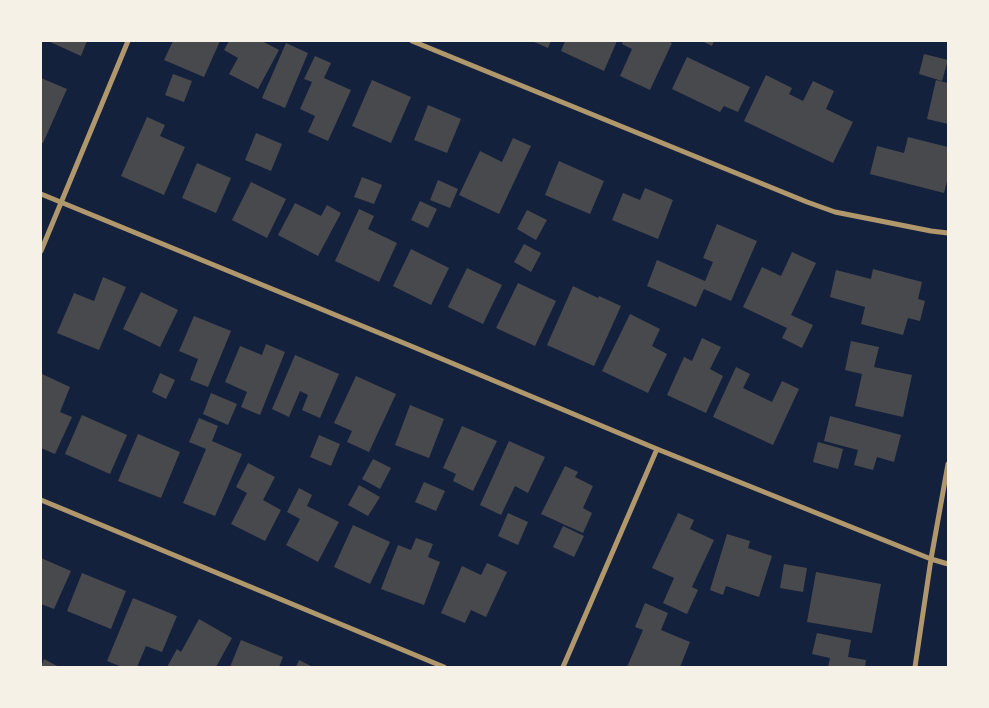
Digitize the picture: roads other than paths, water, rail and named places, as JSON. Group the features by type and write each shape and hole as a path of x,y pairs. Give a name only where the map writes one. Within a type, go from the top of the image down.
{"street":[{"path":"41,251 128,41"},
{"path":"412,41 835,212 948,232"},
{"path":"41,194 657,449 931,559 948,564"},
{"path":"563,667 657,449"},
{"path":"915,667 931,559 948,464"},
{"path":"41,500 444,667"}]}
